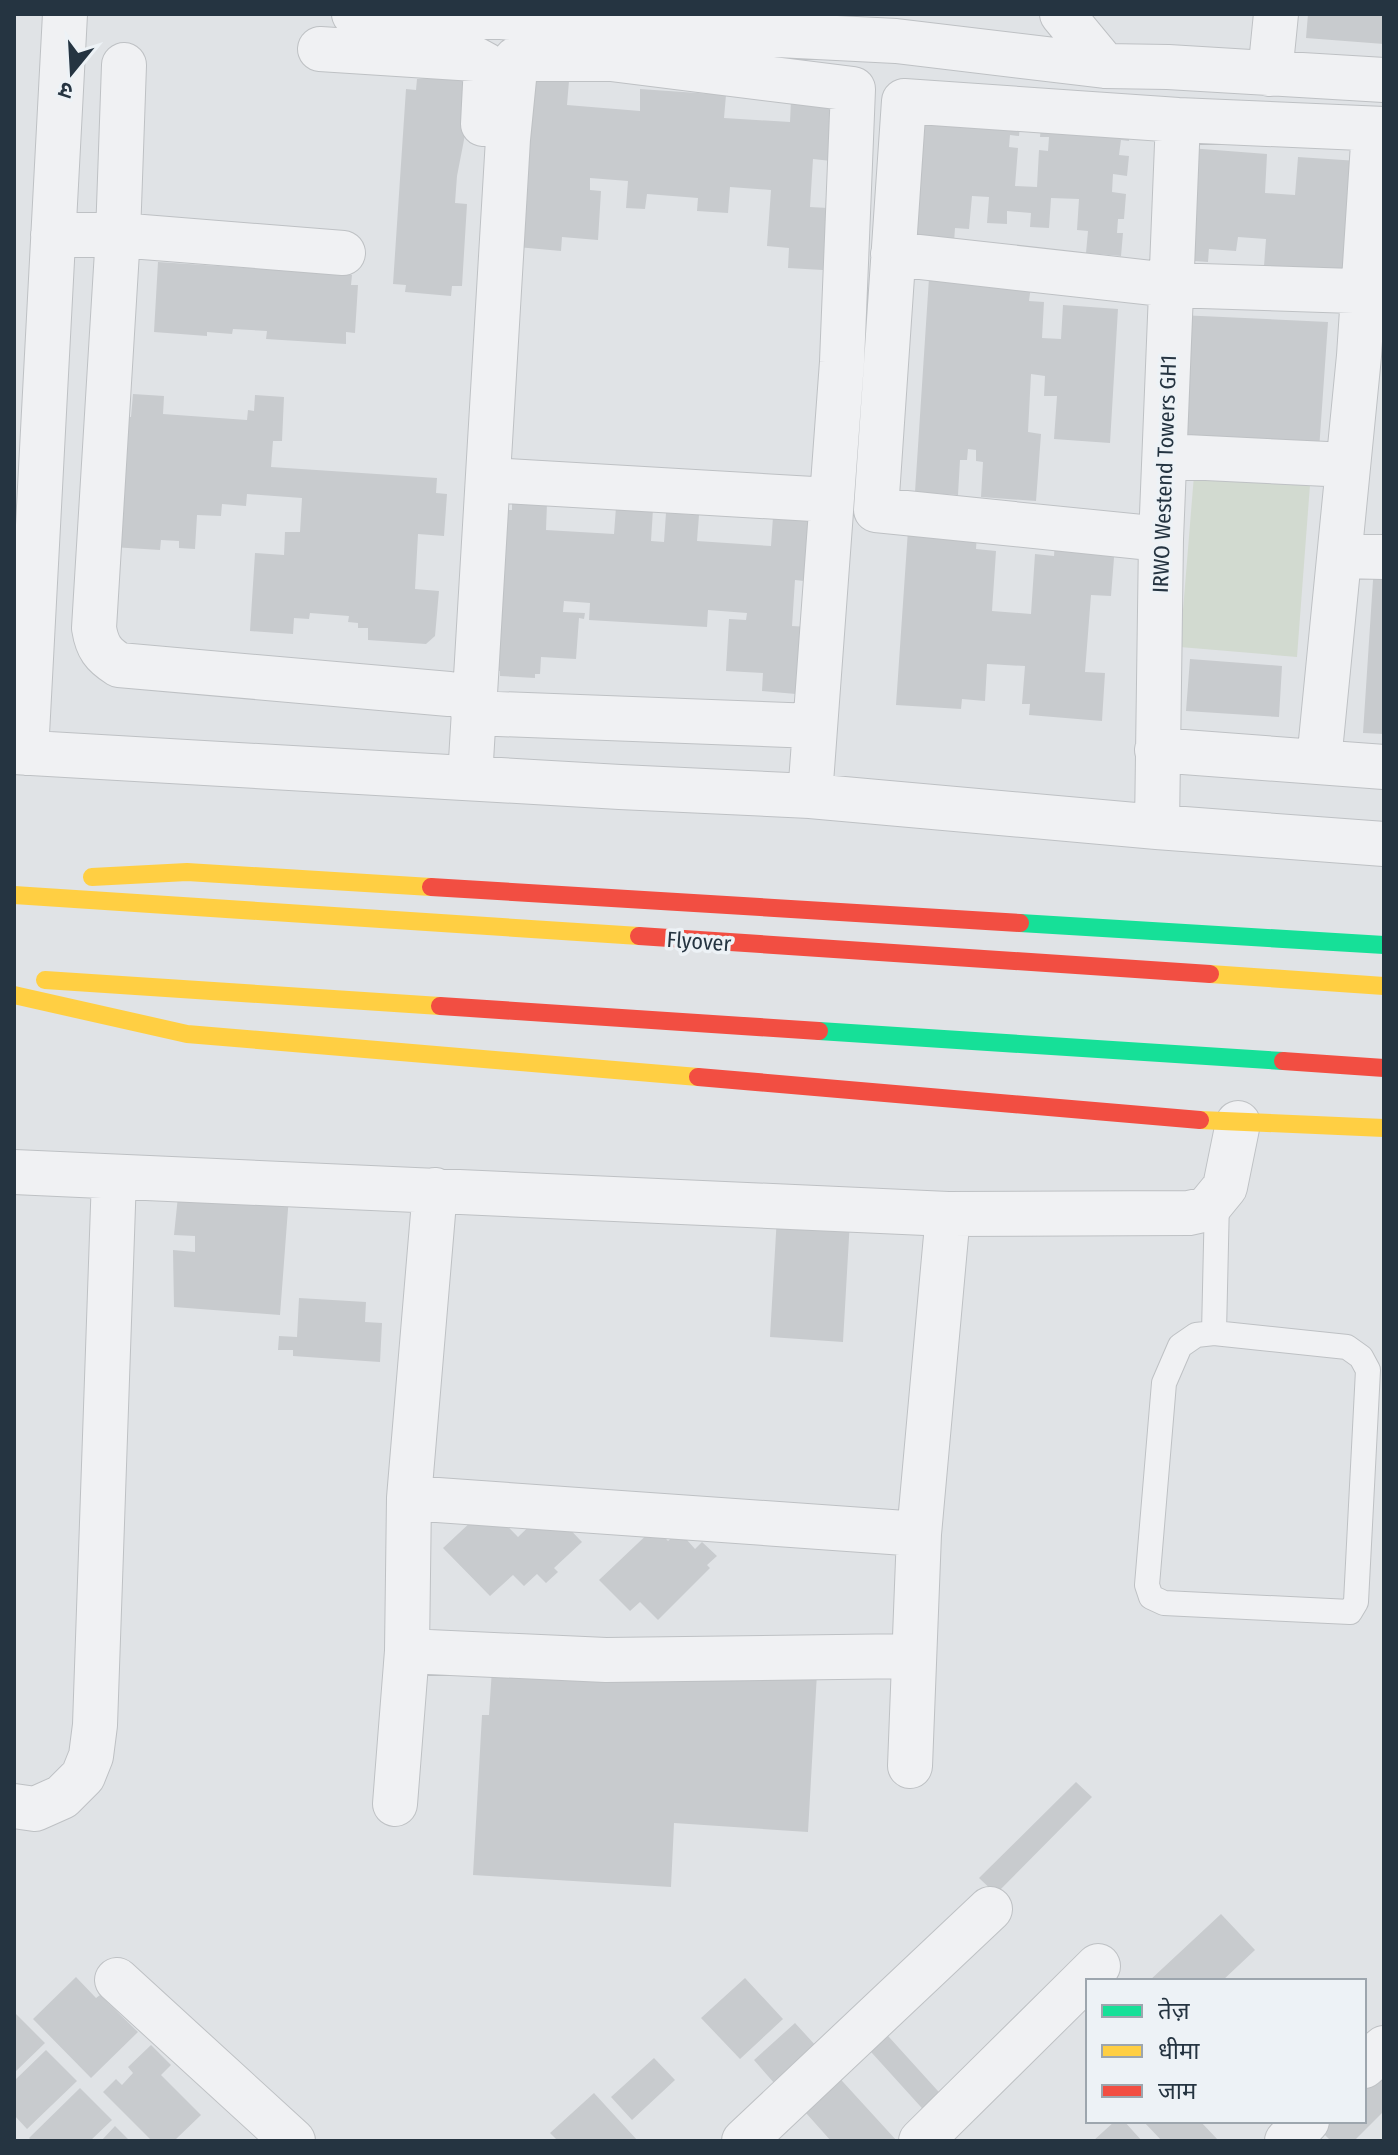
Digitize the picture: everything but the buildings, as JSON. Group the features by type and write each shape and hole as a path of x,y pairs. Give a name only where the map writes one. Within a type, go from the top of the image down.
{"main road":[{"path":"77,878 203,873 1384,945"},
{"path":"14,881 45,880"},
{"name":"Flyover","path":"14,895 1384,986"},
{"path":"14,978 1384,1068"},
{"path":"14,995 187,1034 1238,1123 1384,1128"}],"street":[{"path":"65,14 20,753 810,796 1384,844"},
{"path":"354,14 645,21 896,41 1105,66 1384,80"},
{"path":"1062,14 1105,66"},
{"path":"1270,74 1276,14"},
{"path":"320,49 475,59 486,65 459,465 461,704"},
{"path":"456,778 461,704 489,480 508,139 516,59 611,59 853,89 842,362 810,796"},
{"path":"124,65 118,235 94,628 96,643 104,655 119,665 461,704 814,726"},
{"path":"1161,539 876,510 904,101 1178,120 1379,129 1374,291 1348,465 1319,761"},
{"name":"IRWO Westend Towers GH1","path":"1157,827 1161,539 1178,120"},
{"path":"53,235 118,235 343,253"},
{"path":"893,254 1170,285 1374,291"},
{"path":"1165,456 1348,465"},
{"path":"489,480 830,500"},
{"path":"1340,556 1384,557"},
{"path":"1157,750 1384,767"},
{"path":"14,1172 948,1214 1189,1213 1207,1209 1225,1187 1238,1123"},
{"path":"14,1806 35,1809 62,1797 83,1776 91,1756 95,1725 114,1177"},
{"path":"395,1804 407,1651 409,1498 435,1190"},
{"path":"910,1766 919,1534 948,1214"},
{"path":"409,1498 919,1534"},
{"path":"407,1651 606,1660 914,1656"},
{"path":"744,2141 990,1909"},
{"path":"921,2141 1098,1966"},
{"path":"117,1980 293,2141"},
{"path":"1366,2064 1384,2048"},
{"path":"1287,2141 1305,2123"}],"lane":[{"path":"1214,1333 1217,1200"},
{"path":"1214,1333 1347,1347 1361,1357 1368,1370 1356,1602 1350,1612 1164,1603 1151,1597 1147,1585 1164,1383 1180,1346 1196,1335 1214,1333"}],"shaded area":[{"path":"1194,475 1310,485 1297,657 1180,647"}],"traffic: fast":[{"path":"1020,923 1384,945"},
{"path":"819,1031 1283,1061"}],"traffic: slow":[{"path":"92,877 187,872 431,887"},
{"path":"14,895 639,936"},
{"path":"1210,974 1384,986"},
{"path":"45,980 440,1006"},
{"path":"14,995 187,1034 698,1077"},
{"path":"1200,1120 1384,1128"}],"traffic: jam":[{"path":"431,887 1020,923"},
{"path":"639,936 1210,974"},
{"path":"440,1006 819,1031"},
{"path":"1283,1061 1384,1068"},
{"path":"698,1077 1200,1120"}]}
